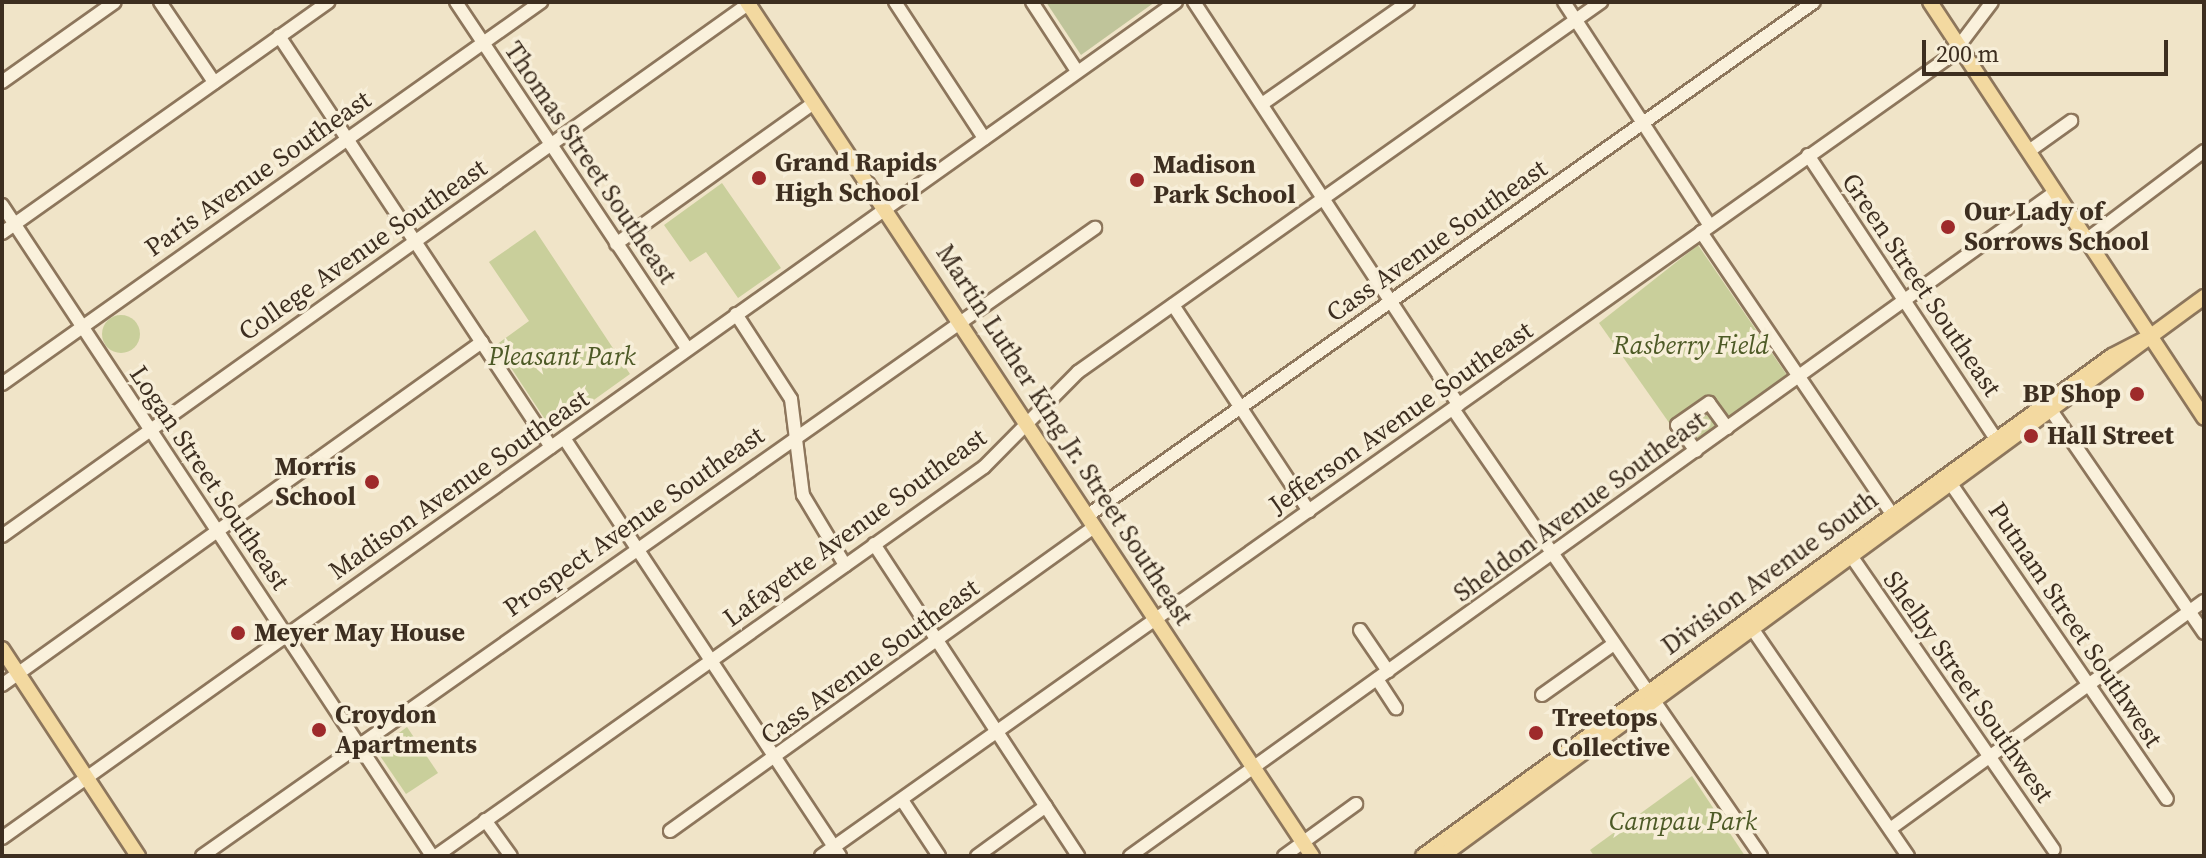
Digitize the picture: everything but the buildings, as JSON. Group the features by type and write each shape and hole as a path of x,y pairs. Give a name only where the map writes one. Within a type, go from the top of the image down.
{"main road":[{"path":"1930,2 2204,418"},
{"name":"Martin Luther King Jr. Street Southeast","path":"749,3 1312,856"},
{"name":"Division Avenue South","path":"1442,856 1649,698 2204,297"},
{"name":"Division Avenue South","path":"1949,480 1996,439 2050,407"},
{"path":"2,649 138,856"},
{"name":"Division Avenue South","path":"1423,856 1455,846"}],"street":[{"path":"2,82 115,2"},
{"path":"160,2 214,82"},
{"path":"2,233 279,36 312,7 328,2"},
{"name":"Thomas Street Southeast","path":"456,2 687,349"},
{"name":"Paris Avenue Southeast","path":"2,384 541,2"},
{"path":"895,2 984,138"},
{"path":"1032,2 1077,71"},
{"name":"Madison Avenue Southeast","path":"2,838 1176,2"},
{"path":"1194,2 1391,301 1611,646 1761,856"},
{"path":"1262,104 1408,2"},
{"path":"1564,2 1798,376 1896,519"},
{"name":"Lafayette Avenue Southeast","path":"434,856 984,467 1078,372 1601,2"},
{"name":"Cass Avenue Southeast","path":"670,831 936,641 1240,408 1814,2"},
{"name":"Jefferson Avenue Southeast","path":"821,856 837,851 997,732 1959,48 1992,2"},
{"name":"College Avenue Southeast","path":"2,536 749,3"},
{"path":"279,36 551,447"},
{"path":"616,244 814,103"},
{"path":"2029,151 2071,121"},
{"path":"2086,240 2204,151"},
{"name":"Green Street Southeast","path":"1808,155 1996,439"},
{"name":"Sheldon Avenue Southeast","path":"1130,856 2055,192"},
{"name":"Logan Street Southeast","path":"2,205 434,856"},
{"name":"Prospect Avenue Southeast","path":"202,856 957,320 1095,228"},
{"path":"1173,305 1309,511"},
{"path":"736,314 785,387 799,432 803,495 845,565"},
{"path":"2,685 482,342"},
{"path":"1696,451 1677,425 1709,403 1727,428"},
{"path":"2050,407 2204,633"},
{"path":"564,438 837,851"},
{"name":"Putnam Street Southwest","path":"1949,480 2167,799"},
{"path":"874,544 1078,856"},
{"name":"Shelby Street Southwest","path":"1849,553 2054,850"},
{"path":"1890,829 2204,601"},
{"path":"1750,625 1908,856"},
{"path":"1360,630 1388,671"},
{"path":"1542,695 1611,646"},
{"path":"1377,679 1396,708"},
{"path":"902,800 939,856"},
{"path":"1284,856 1356,804"},
{"path":"977,856 1046,806"},
{"path":"485,820 511,856"}],"green space":[{"path":"1046,2 1155,2 1081,55"},
{"path":"722,183 781,268 738,298 706,252 690,262 664,225"},
{"name":"Pleasant Park","path":"535,230 630,374 552,430 496,345 529,321 489,262"},
{"name":"Rasberry Field","path":"1698,245 1791,381 1691,454 1599,323"},
{"path":"121,315 134,321 140,334 134,347 121,353 108,347 102,334 108,321"},
{"path":"407,727 438,773 406,794 376,750"},
{"name":"Campau Park","path":"1692,776 1745,856 1594,856 1590,850"}],"place":[{"name":"Grand Rapids High School","path":"759,178"},
{"name":"Madison Park School","path":"1137,180"},
{"name":"Our Lady of Sorrows School","path":"1948,227"},
{"name":"BP Shop","path":"2137,394"},
{"name":"Hall Street","path":"2031,436"},
{"name":"Morris School","path":"372,482"},
{"name":"Meyer May House","path":"238,633"},
{"name":"Croydon Apartments","path":"319,730"},
{"name":"Treetops Collective","path":"1536,733"}]}
